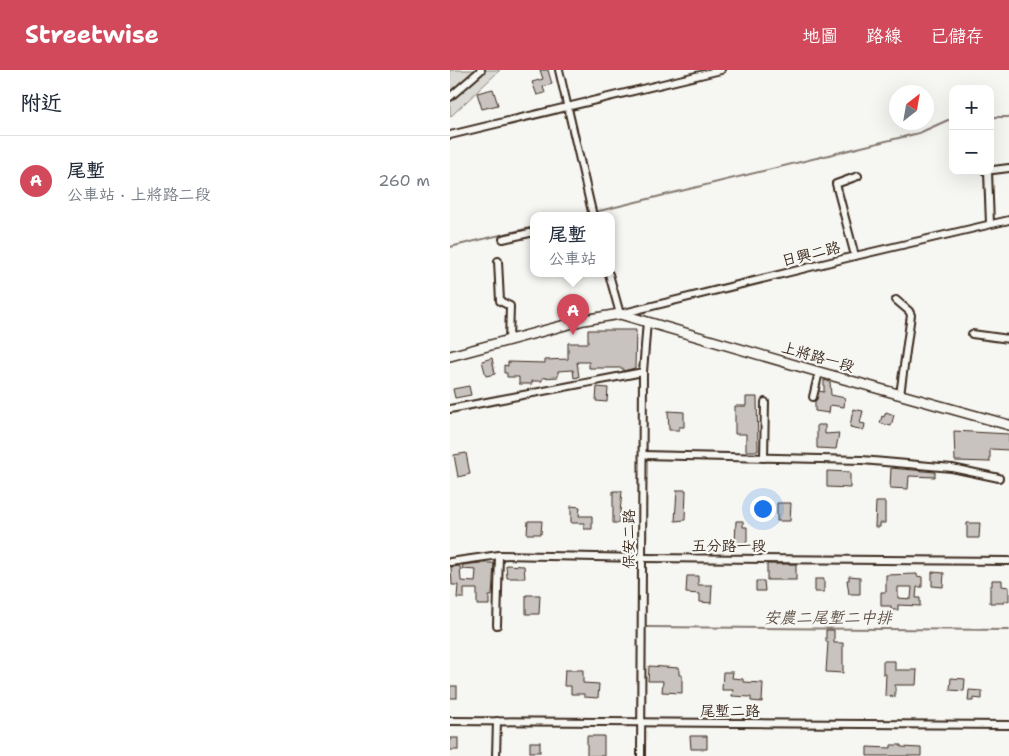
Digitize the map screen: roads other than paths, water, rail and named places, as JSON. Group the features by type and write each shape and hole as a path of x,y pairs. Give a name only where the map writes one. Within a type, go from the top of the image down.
{"main road":[{"name":"上將路一段","path":"620,314 1009,425"},
{"path":"450,356 509,342 584,320 620,314"}],"street":[{"path":"450,97 482,70"},
{"path":"559,70 592,212"},
{"path":"450,135 721,70"},
{"path":"994,171 1009,168"},
{"path":"986,175 990,224"},
{"path":"854,256 836,184 858,176"},
{"name":"日興二路","path":"620,314 1009,220"},
{"path":"503,238 530,233"},
{"path":"498,261 500,301 510,306 509,342"},
{"path":"610,277 620,314"},
{"path":"896,300 911,315 900,395"},
{"name":"保安二路","path":"641,756 643,372 647,321"},
{"path":"972,334 1009,339"},
{"path":"450,409 643,372"},
{"path":"813,397 819,372"},
{"path":"764,458 765,402"},
{"path":"643,455 862,460 952,468 999,478"},
{"path":"497,625 499,555"},
{"name":"五分路一段","path":"450,562 499,555 1009,561"},
{"name":"尾塹二路","path":"450,721 1009,725"},
{"path":"496,756 497,721"}],"waterway":[{"path":"994,117 1009,117"},
{"path":"595,212 919,133 949,120"},
{"path":"450,247 530,228"},
{"name":"安農二尾塹二中排","path":"646,627 1009,630"}],"place":[{"name":"尾塹","path":"573,335"}]}
